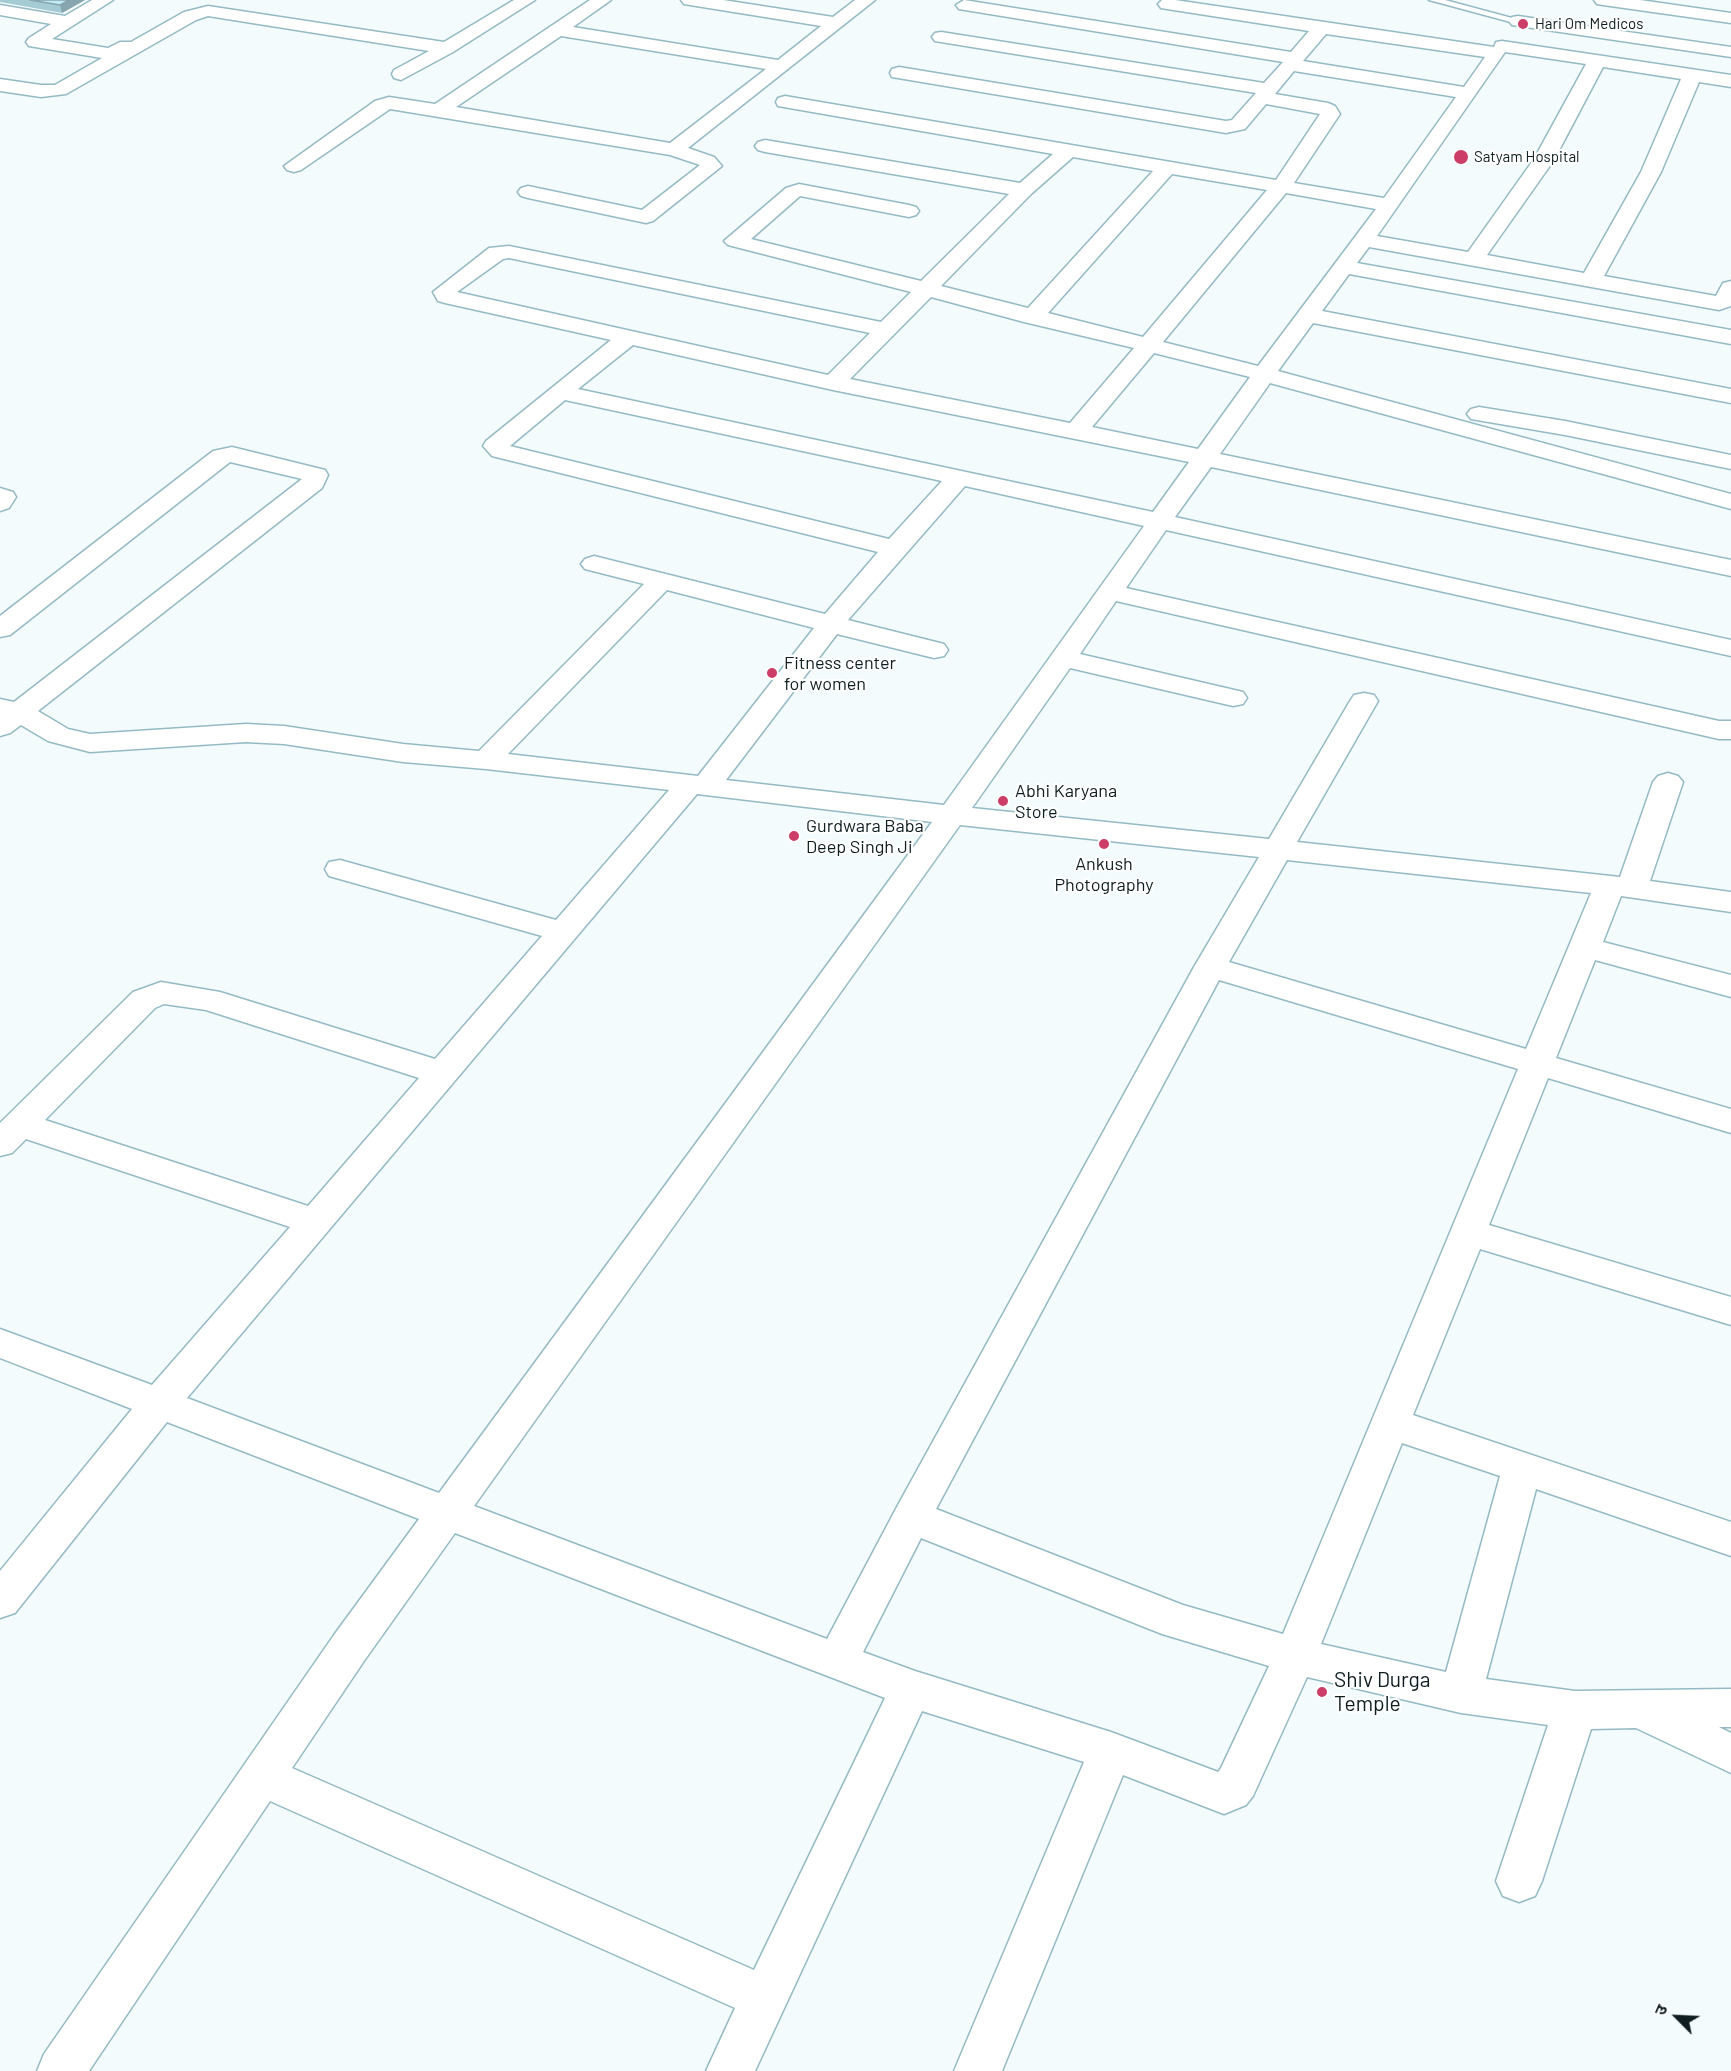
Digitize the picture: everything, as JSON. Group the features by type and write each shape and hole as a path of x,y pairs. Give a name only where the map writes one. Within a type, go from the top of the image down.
{"street":[{"path":"104,0 35,42 110,54 213,0"},
{"path":"401,74 526,0"},
{"path":"439,110 602,0"},
{"path":"690,0 835,23"},
{"path":"674,150 866,0"},
{"path":"1603,0 1731,18"},
{"path":"1167,4 1322,28 1597,61 1731,81"},
{"path":"965,5 1469,93"},
{"path":"0,10 68,22"},
{"path":"0,85 41,91 59,90 190,16 208,11 447,48"},
{"path":"61,2071 349,1648 952,815 1264,374 1390,205 1523,14 1731,52"},
{"path":"899,73 1227,127 1238,125 1322,28"},
{"path":"557,30 782,66"},
{"path":"941,37 1265,94 1316,106 1329,112 1324,125 1281,187 1076,431"},
{"path":"1473,260 1544,160 1597,61"},
{"path":"1591,280 1651,172 1692,75"},
{"path":"785,102 1390,205"},
{"path":"294,166 382,105 392,103 674,150 707,161 712,166 646,217 528,192"},
{"path":"765,146 1024,190"},
{"path":"833,383 1024,190 1069,150"},
{"path":"1032,317 1167,167"},
{"path":"909,211 799,190 793,192 735,241 1264,374 1731,502"},
{"path":"1364,240 1719,303 1725,301 1731,288"},
{"path":"885,329 509,252 497,253 444,292 446,296 453,298 833,383 1076,431 1731,568"},
{"path":"1344,267 1731,337"},
{"path":"1308,315 1731,396"},
{"path":"629,337 497,443 495,448 895,548"},
{"path":"560,392 959,477 1158,523 1731,648"},
{"path":"1366,402 1451,409 1565,428 1731,462"},
{"path":"0,629 222,456 232,454 316,475 313,483 6,715"},
{"path":"0,1601 159,1404 563,932 698,785 895,548 959,477"},
{"path":"0,495 4,497 0,502"},
{"path":"594,564 934,650"},
{"path":"486,760 662,580"},
{"path":"1110,592 1719,730 1731,730"},
{"path":"1063,658 1233,698"},
{"path":"838,1660 912,1517 1210,968 1364,701"},
{"path":"6,715 58,735 90,743 254,733 284,735 403,753 486,760 952,815 1279,848 1621,887 1731,902"},
{"path":"0,1343 911,1689 1111,1751 1224,1794 1230,1791 1237,1782 1296,1656 1585,947 1621,887 1668,782"},
{"path":"340,869 563,932"},
{"path":"1585,947 1731,986"},
{"path":"1210,968 1538,1062 1731,1121"},
{"path":"0,1144 144,1000 161,993 209,1000 442,1073"},
{"path":"38,1130 315,1222"},
{"path":"1468,1232 1731,1311"},
{"path":"1390,1423 1731,1539"},
{"path":"1461,1694 1522,1468"},
{"path":"912,1517 1177,1621 1296,1656 1461,1694 1575,1710 1731,1708"},
{"path":"730,2071 911,1689"},
{"path":"1640,1709 1731,1754"},
{"path":"1519,1881 1575,1710"},
{"path":"978,2071 1111,1751"},
{"path":"262,1776 765,1998"}],"lane":[{"path":"1434,0 1523,14"}],"building":[{"path":"30,0 69,0 60,5"}],"place":[{"name":"Hari Om Medicos","path":"1523,24"},
{"name":"Satyam Hospital","path":"1461,157"},
{"name":"Fitness center for women","path":"772,673"},
{"name":"Abhi Karyana Store","path":"1003,801"},
{"name":"Gurdwara Baba Deep Singh Ji","path":"794,836"},
{"name":"Ankush Photography","path":"1104,844"},
{"name":"Shiv Durga Temple","path":"1322,1692"}]}
